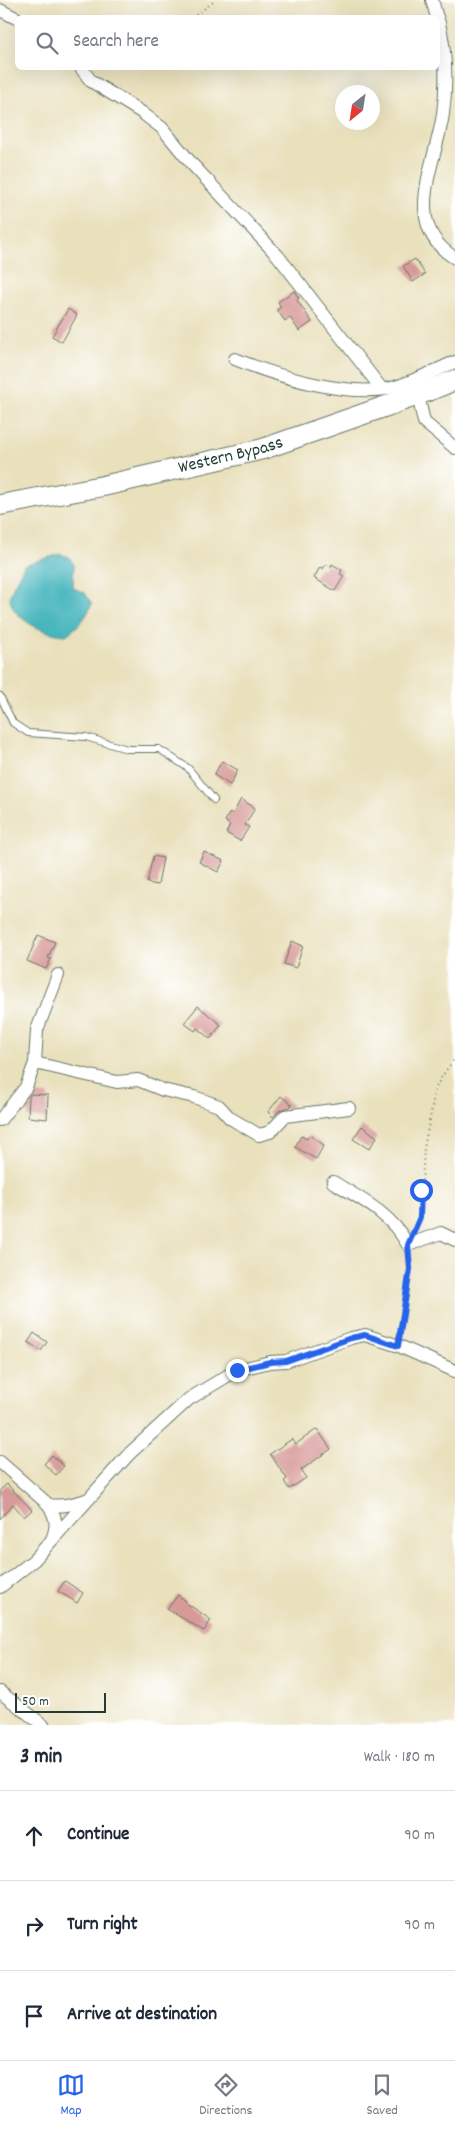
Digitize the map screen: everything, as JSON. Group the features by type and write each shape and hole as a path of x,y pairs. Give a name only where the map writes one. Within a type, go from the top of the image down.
{"main road":[{"name":"Western Bypass","path":"0,505 103,486 263,449 418,395 455,380"}],"street":[{"path":"432,0 436,15"},
{"path":"0,10 15,18"},
{"path":"440,36 445,84 443,115 425,201 425,217 429,231 436,243 455,258"},
{"path":"82,70 91,82 141,112 162,128 191,163 278,256 382,388"},
{"path":"235,359 258,369 349,391 394,387 455,362"},
{"path":"418,395 424,422 455,448"},
{"path":"0,1120 26,1087 35,1063 37,1030 58,975"},
{"path":"35,1063 117,1082 138,1080 163,1090 194,1097 219,1106 230,1118 259,1135 270,1132 285,1116 349,1108"},
{"path":"334,1182 382,1212 400,1230 408,1245 440,1233 455,1240"},
{"path":"0,1587 34,1560 50,1544 86,1500 128,1454 189,1399 237,1370 270,1362 286,1361 351,1338 365,1335 398,1346 455,1371"},
{"path":"0,1462 49,1505 55,1516 57,1528 50,1544"},
{"path":"49,1505 65,1506 86,1500"},
{"path":"0,1692 43,1725"}],"lane":[{"path":"0,696 13,723 28,733 86,737 122,748 160,750 188,768 214,800"}],"path":[{"path":"196,15 216,0"},
{"path":"398,1346 410,1269 408,1245 420,1217 424,1148 433,1103 432,1096 455,1058"}],"water":[{"path":"60,554 69,557 74,565 73,588 85,593 92,604 82,621 66,635 40,629 23,619 16,612 10,597 24,565"}],"building":[{"path":"415,259 425,274 413,282 403,266"},
{"path":"294,291 299,298 297,300 312,322 299,331 290,317 285,321 277,310 281,307 278,302"},
{"path":"68,309 77,315 62,342 52,336"},
{"path":"326,564 331,567 332,564 342,570 340,574 344,576 335,591 314,578 320,567 323,569"},
{"path":"222,761 238,770 230,785 214,775"},
{"path":"241,799 255,808 245,825 249,827 240,841 226,833 230,825 225,821 230,812 233,814"},
{"path":"204,852 224,861 218,872 199,862"},
{"path":"153,856 163,858 158,885 147,883"},
{"path":"38,935 55,942 48,958 51,959 46,969 27,961"},
{"path":"292,941 303,946 296,968 284,964"},
{"path":"198,1006 221,1025 210,1039 197,1028 195,1031 184,1023"},
{"path":"31,1094 48,1095 47,1119 28,1117 29,1097"},
{"path":"281,1096 292,1105 280,1110 273,1117 268,1112"},
{"path":"362,1126 377,1137 369,1149 353,1139"},
{"path":"309,1135 324,1145 316,1159 295,1147 301,1136 307,1139"},
{"path":"34,1333 47,1342 41,1351 28,1342"},
{"path":"317,1429 331,1449 301,1470 306,1478 289,1489 284,1481 287,1479 270,1454 292,1439 296,1444"},
{"path":"52,1455 64,1466 56,1475 44,1464"},
{"path":"7,1484 32,1510 24,1517 13,1504 0,1519 0,1490"},
{"path":"65,1581 83,1593 77,1603 58,1591"},
{"path":"178,1595 211,1620 204,1631 167,1609"}],"route":[{"path":"237,1370 302,1357 329,1345 365,1335 398,1346 410,1269 408,1245 420,1217 421,1190"}]}
